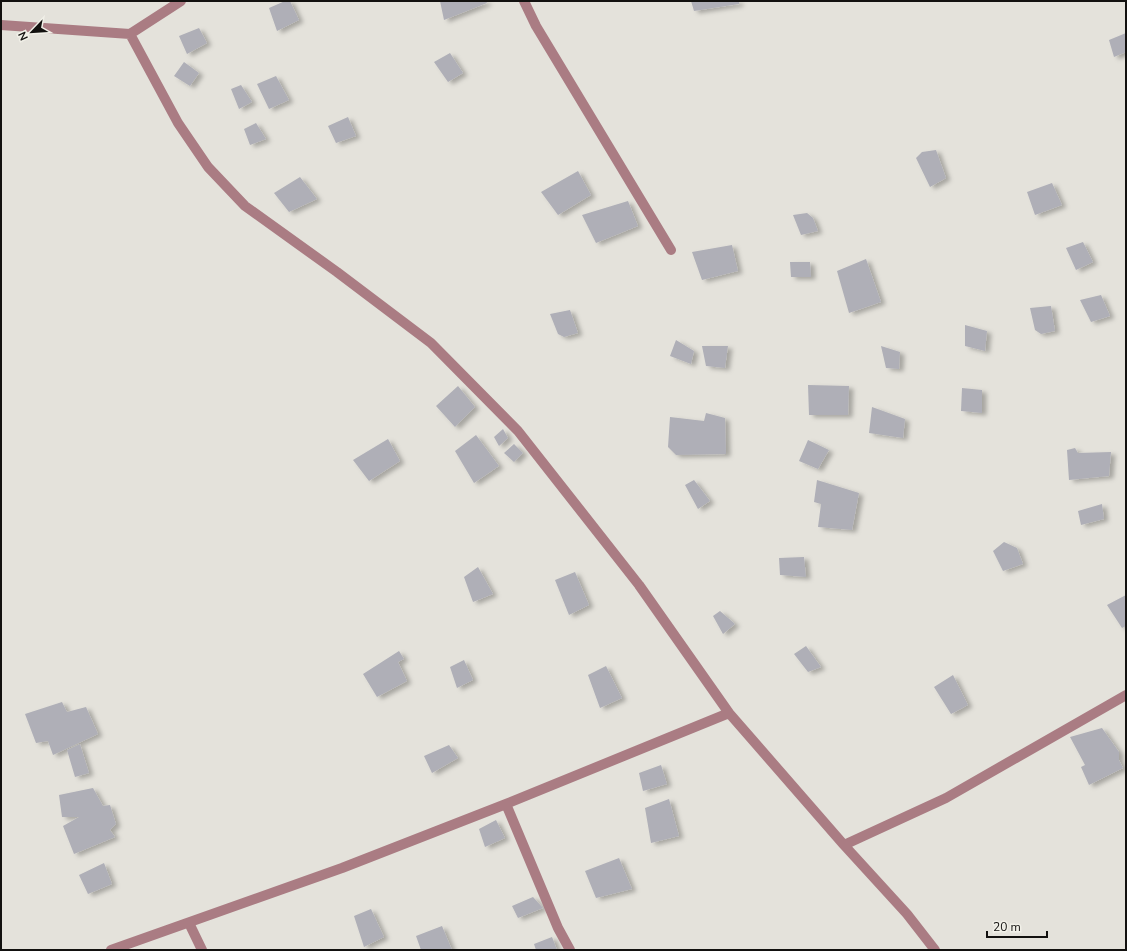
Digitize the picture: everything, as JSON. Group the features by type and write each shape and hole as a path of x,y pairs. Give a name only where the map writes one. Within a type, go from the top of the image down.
{"street":[{"path":"1,25 130,34 181,1"},
{"path":"524,1 536,26 671,250"},
{"path":"130,34 178,122 208,167 245,206 337,272 431,343 518,431 638,585 729,713 844,845 907,914 936,950"},
{"path":"844,845 946,798 1126,695"},
{"path":"111,950 342,868 506,804 729,713"},
{"path":"506,804 558,928 570,950"},
{"path":"189,923 202,950"}],"building":[{"path":"285,1 290,1 299,20 277,31 269,8"},
{"path":"440,1 486,1 487,3 444,20"},
{"path":"691,1 739,1 739,4 694,11"},
{"path":"199,28 207,43 187,54 179,36"},
{"path":"1126,33 1126,52 1114,57 1109,40"},
{"path":"450,53 463,73 448,82 434,62"},
{"path":"184,62 199,73 190,86 174,76"},
{"path":"276,76 289,100 269,109 257,84"},
{"path":"241,85 252,102 239,109 231,89"},
{"path":"348,117 356,136 336,143 328,126"},
{"path":"256,123 266,139 250,145 244,129"},
{"path":"936,150 946,178 930,187 916,158 922,152"},
{"path":"578,171 591,195 558,215 541,192"},
{"path":"300,177 317,199 289,212 274,193"},
{"path":"1052,183 1062,205 1035,215 1027,192"},
{"path":"628,201 638,226 596,243 582,215"},
{"path":"807,213 813,218 818,231 801,235 793,215"},
{"path":"1083,242 1093,262 1076,270 1066,248"},
{"path":"732,245 738,271 702,280 692,252"},
{"path":"866,259 881,302 849,313 837,271"},
{"path":"790,262 810,262 811,277 791,277"},
{"path":"1101,295 1110,316 1091,322 1080,300"},
{"path":"1051,306 1055,331 1041,334 1035,330 1030,308"},
{"path":"570,310 578,333 564,337 558,334 550,314"},
{"path":"965,325 987,331 985,351 965,346"},
{"path":"676,340 694,351 691,364 670,356"},
{"path":"702,346 728,346 725,368 706,366"},
{"path":"881,346 900,352 899,369 886,368"},
{"path":"808,385 849,386 848,415 809,415"},
{"path":"458,386 475,407 455,427 436,406"},
{"path":"962,388 982,390 982,413 961,411"},
{"path":"872,407 905,419 903,438 869,433"},
{"path":"706,413 725,418 726,454 676,455 668,447 670,417 704,421"},
{"path":"503,429 508,438 499,446 494,437"},
{"path":"476,435 499,466 474,483 455,451"},
{"path":"388,439 400,461 369,481 353,460"},
{"path":"808,440 829,450 818,469 799,461"},
{"path":"514,444 523,453 514,462 504,453"},
{"path":"1075,448 1078,453 1111,452 1109,476 1069,480 1067,450"},
{"path":"694,480 710,501 698,509 685,485"},
{"path":"817,480 859,493 852,530 818,527 821,504 814,502"},
{"path":"1102,504 1104,519 1081,525 1078,511"},
{"path":"1004,542 1017,548 1023,564 1003,571 993,551"},
{"path":"804,557 806,577 780,575 779,558"},
{"path":"478,567 493,594 473,602 464,577"},
{"path":"575,572 589,605 569,615 555,580"},
{"path":"1126,595 1126,626 1122,628 1107,605"},
{"path":"720,611 735,624 723,634 713,616"},
{"path":"806,646 821,667 808,672 794,654"},
{"path":"399,651 404,659 398,662 407,681 377,697 363,674"},
{"path":"464,660 473,680 457,688 450,667"},
{"path":"606,666 622,698 600,708 588,675"},
{"path":"953,675 968,705 951,714 934,687"},
{"path":"62,702 67,712 86,707 98,734 53,755 48,741 36,743 25,714"},
{"path":"1102,728 1119,752 1119,760 1123,768 1089,785 1081,767 1085,765 1070,737"},
{"path":"80,744 89,773 75,777 67,750"},
{"path":"449,745 458,758 432,773 424,756"},
{"path":"661,765 667,784 643,791 639,773"},
{"path":"93,788 103,806 110,805 116,824 110,830 115,837 74,854 63,826 79,817 62,817 59,795"},
{"path":"669,799 679,836 651,843 645,808"},
{"path":"496,820 505,838 485,847 479,829"},
{"path":"619,858 632,889 596,898 585,871"},
{"path":"104,863 112,884 88,894 79,875"},
{"path":"533,897 543,908 518,918 512,906"},
{"path":"371,909 384,937 364,947 354,916"},
{"path":"442,926 452,950 421,950 416,936"},
{"path":"552,937 557,950 536,950 534,944"}]}
